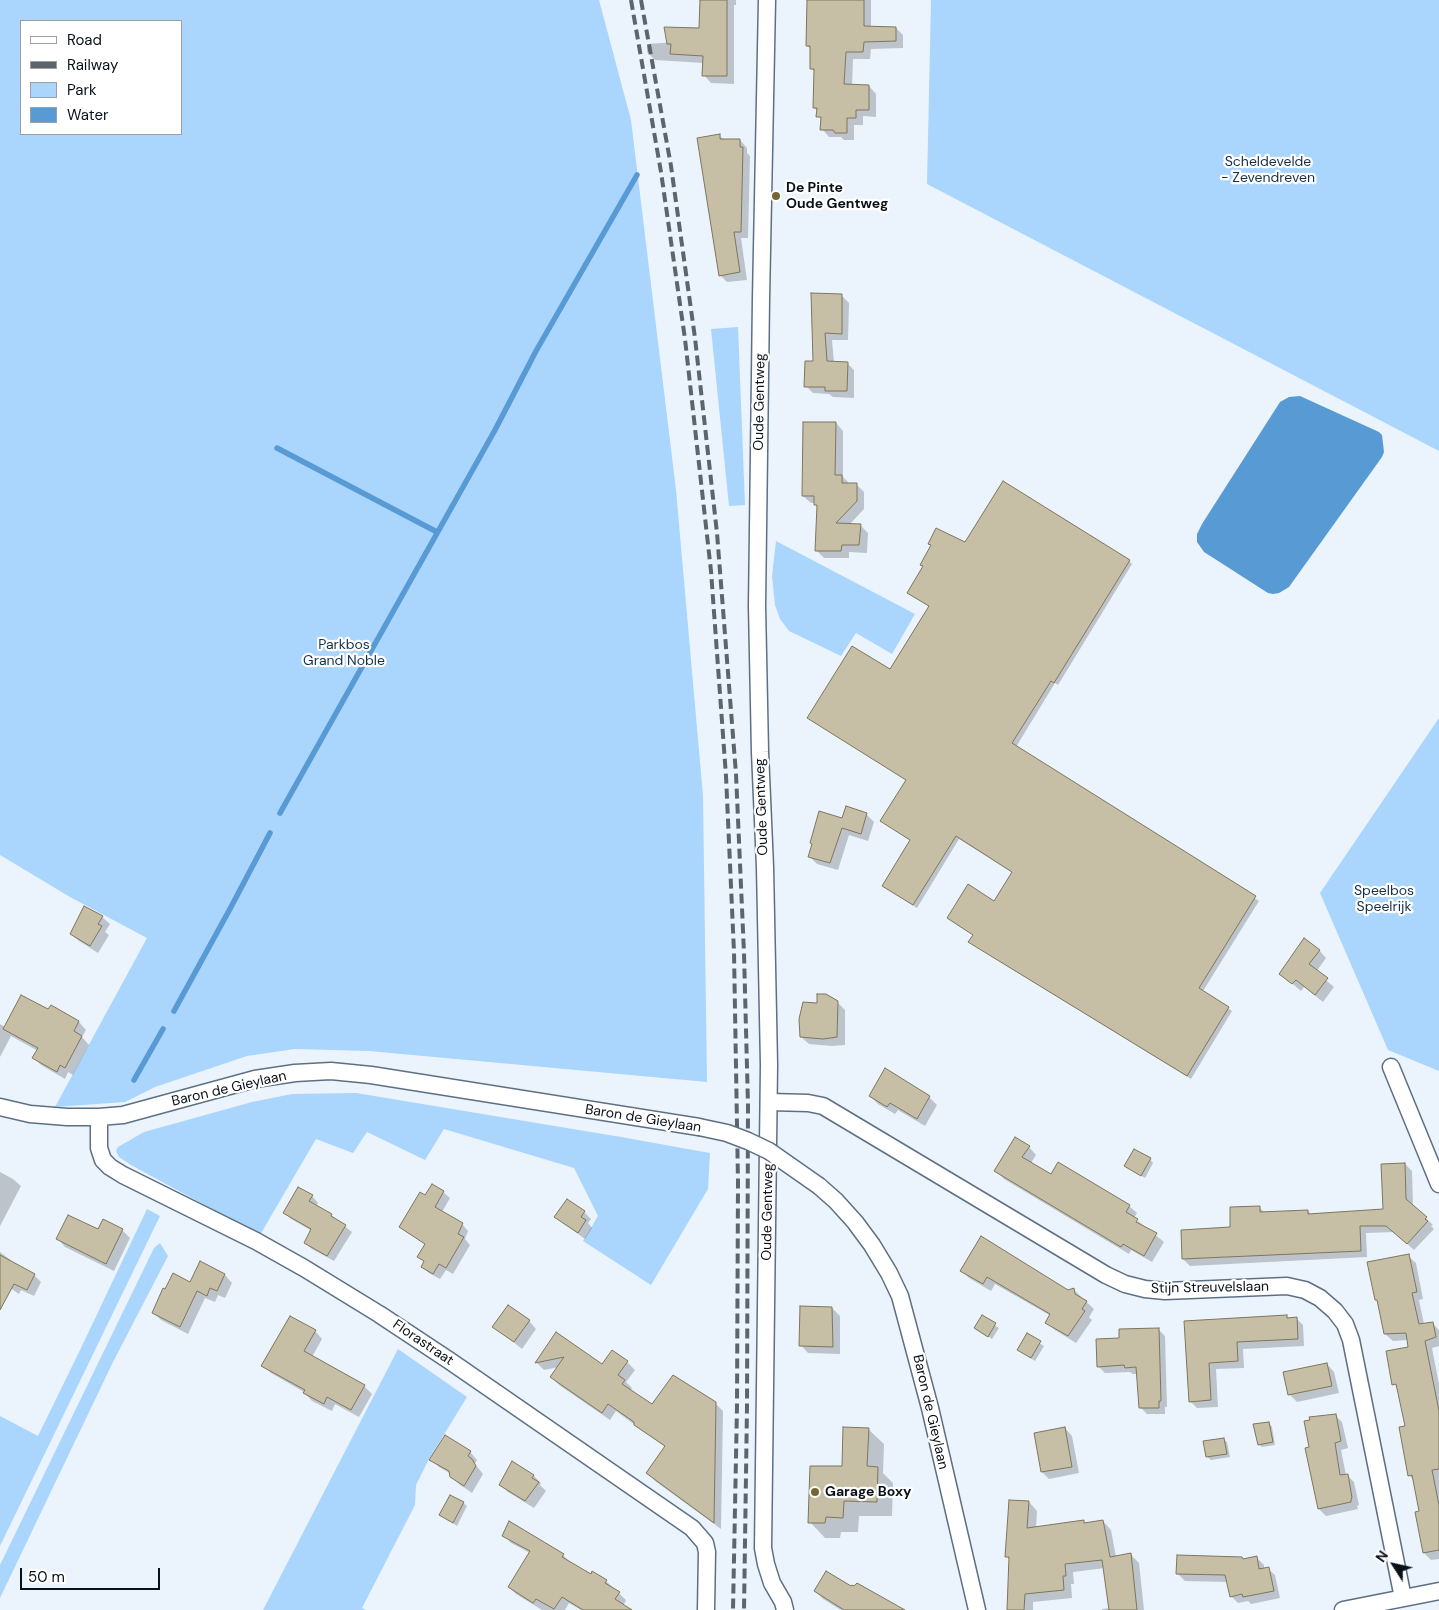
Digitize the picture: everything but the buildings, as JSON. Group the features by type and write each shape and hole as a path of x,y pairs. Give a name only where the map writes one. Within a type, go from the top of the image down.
{"street":[{"name":"Oude Gentweg","path":"767,0 757,606 769,1102 763,1548 772,1582 783,1602 785,1610"},
{"path":"1391,1067 1439,1184"},
{"name":"Baron de Gieylaan","path":"0,1107 30,1114 99,1117 123,1115 255,1080 295,1073 331,1071 371,1075 699,1127 748,1141 782,1159 836,1201 872,1245 889,1273 900,1296 909,1326 977,1610"},
{"name":"Stijn Streuvelslaan","path":"769,1102 808,1103 822,1106 1106,1275 1125,1284 1165,1291 1287,1286 1305,1290 1320,1298 1335,1311 1345,1324 1351,1340 1403,1598"},
{"name":"Florastraat","path":"99,1117 98,1148 103,1160 110,1167 264,1246 379,1314 692,1528 705,1543 707,1552 706,1610"},
{"path":"1343,1610 1439,1591"}],"green space":[{"name":"Parkbos Grand Noble","path":"0,0 599,0 631,120 676,490 703,796 707,1082 369,1051 295,1049 247,1056 155,1087 125,1102 55,1107 147,938 70,897 0,855"},
{"name":"Scheldevelde - Zevendreven","path":"931,0 1439,0 1439,451 927,184"},
{"path":"738,327 745,505 729,506 711,329"},
{"path":"776,541 915,614 892,654 856,633 841,656 789,631 780,619 775,605 772,576"},
{"name":"Speelbos Speelrijk","path":"1439,718 1439,1071 1388,1050 1320,893"},
{"path":"356,1093 710,1153 708,1189 651,1285 583,1241 598,1216 574,1168 444,1129 425,1160 367,1132 353,1153 316,1139 260,1235 131,1165 119,1157 116,1151 118,1147 144,1132 252,1102 292,1094"},
{"path":"147,1209 160,1216 0,1546 0,1416 38,1436"},
{"path":"160,1243 168,1256 113,1362 0,1598 0,1565 154,1248"},
{"path":"398,1349 467,1397 429,1459 416,1485 415,1505 362,1608 366,1610 263,1610"}],"water":[{"path":"1300,396 1379,432 1382,435 1384,452 1289,587 1273,594 1268,593 1204,552 1197,542 1197,534 1280,402 1289,397"}],"waterway":[{"path":"280,813 495,430 536,351 637,175"},
{"path":"277,448 437,532"},
{"path":"174,1011 270,833"},
{"path":"134,1080 163,1029"}],"railway":[{"path":"631,0 661,172 685,339 711,571 726,776 734,952 738,1182 737,1406 733,1610"},
{"path":"641,0 671,166 695,338 717,533 736,774 744,953 748,1105 744,1610"}],"place":[{"name":"De Pinte Oude Gentweg","path":"776,196"},
{"name":"Garage Boxy","path":"815,1492"}]}
